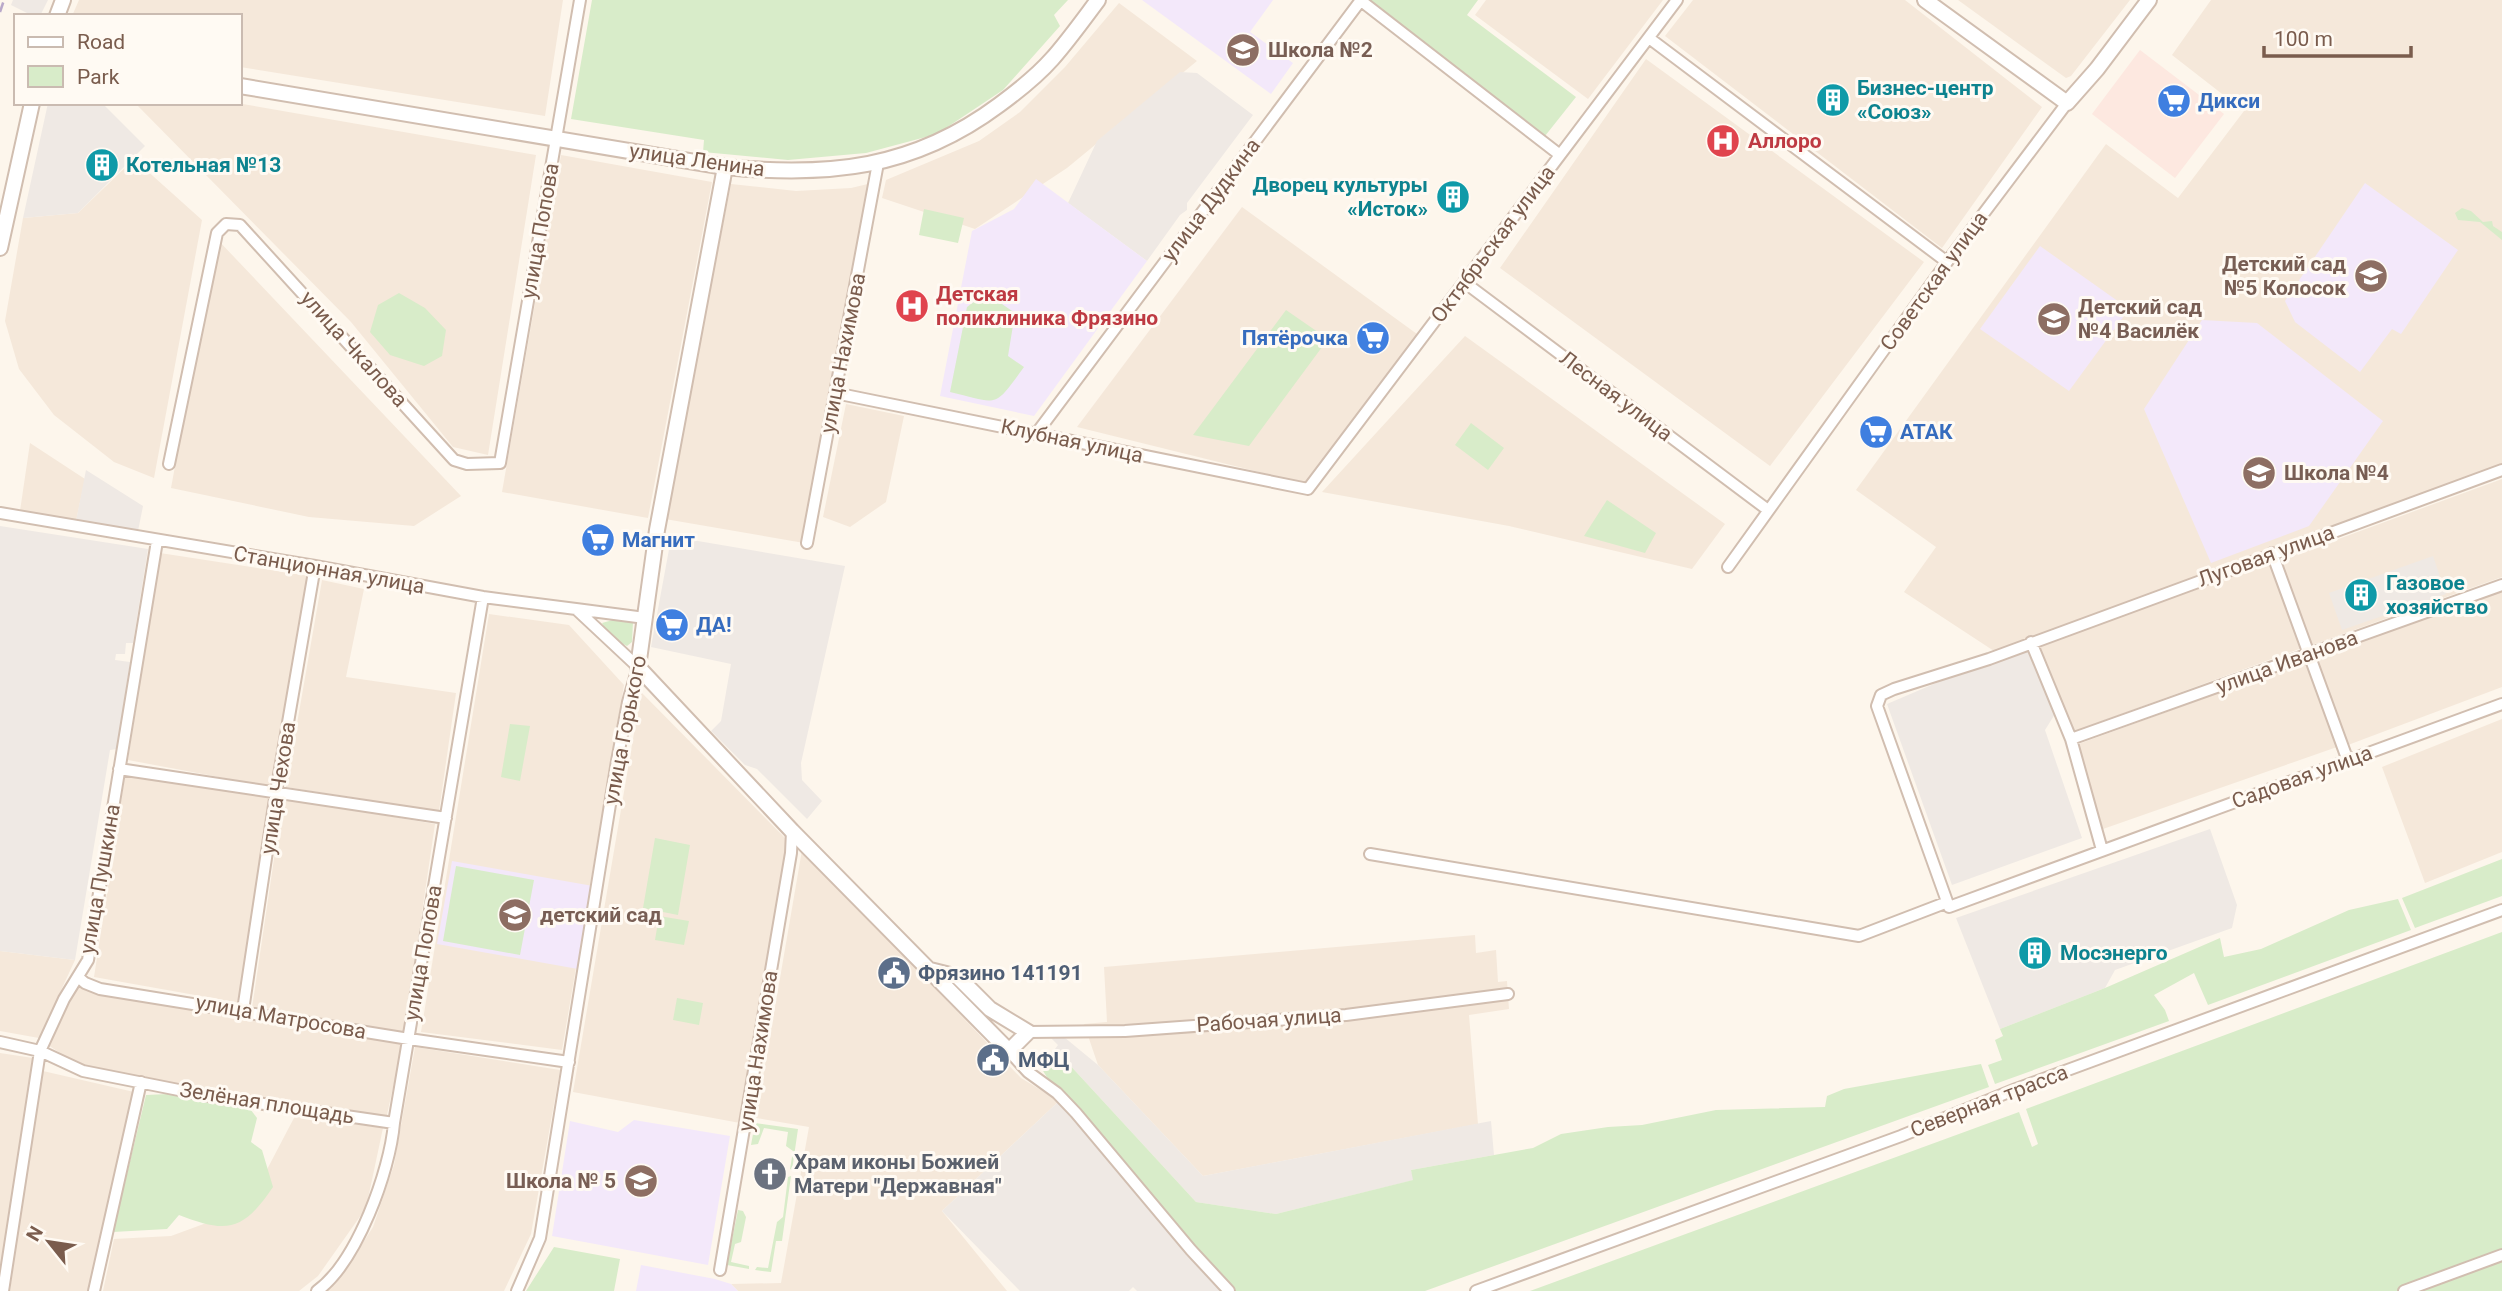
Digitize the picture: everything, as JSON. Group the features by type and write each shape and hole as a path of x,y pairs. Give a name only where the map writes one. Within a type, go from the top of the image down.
{"street":[{"name":"улица Попова","path":"500,463 580,0"},
{"name":"улица Ленина","path":"242,86 725,167 812,170 878,163 930,147 976,122 1015,93 1052,60 1098,0"},
{"path":"1361,0 1560,155"},
{"name":"улица Дудкина","path":"1035,434 1361,0"},
{"name":"Октябрьская улица","path":"1308,489 1677,0"},
{"path":"1925,0 2067,103"},
{"name":"Советская улица","path":"1728,567 1947,262 2149,0"},
{"path":"1649,38 1947,262"},
{"path":"0,248 32,105"},
{"name":"улица Нахимова","path":"807,543 878,163"},
{"name":"улица Горького","path":"517,1291 540,1238 617,761 628,702 638,667 657,530 725,167"},
{"name":"улица Чкалова","path":"169,464 216,233 226,224 240,225 454,460 467,464 500,463"},
{"name":"Лесная улица","path":"1464,282 1768,510"},
{"name":"Клубная улица","path":"835,393 1308,489"},
{"name":"Луговая улица","path":"1945,903 1877,706 1881,695 2502,470"},
{"name":"Станционная улица","path":"0,513 483,597 645,618"},
{"name":"улица Пушкина","path":"3,1291 40,1051 64,999 88,960 157,541"},
{"path":"2272,553 2348,761"},
{"name":"улица Чехова","path":"243,1010 276,792 315,566"},
{"name":"улица Иванова","path":"2071,739 2502,585"},
{"name":"улица Попова","path":"317,1291 324,1286 348,1252 369,1217 392,1145 483,597"},
{"path":"576,609 638,667 792,831 1028,1072 1057,1093 1229,1291"},
{"path":"2031,642 2071,739 2102,850"},
{"name":"Садовая улица","path":"1370,854 1859,936 1945,903 1949,907 2502,704"},
{"path":"119,769 446,818"},
{"name":"улица Нахимова","path":"720,1270 791,853 792,831"},
{"name":"Северная трасса","path":"1476,1291 1901,1136 2017,1089 2502,910"},
{"path":"930,970 958,977 990,1009 1028,1032 1009,1051"},
{"name":"улица Матросова","path":"78,977 100,989 569,1062"},
{"name":"Рабочая улица","path":"1028,1032 1125,1031 1346,1015 1508,994"},
{"name":"Зелёная площадь","path":"0,1042 40,1051 83,1071 141,1083 209,1096 394,1122"},
{"path":"94,1291 141,1083"},
{"path":"2404,1291 2502,1255"}],"shaded area":[{"path":"13,0 48,0 41,14 29,14 11,5"},
{"path":"79,0 563,0 545,116 242,67 242,14 73,14"},
{"name":"Школа №2","path":"1142,0 1273,0 1250,32 1293,63 1271,94"},
{"path":"1486,0 1663,0 1588,99 1475,15"},
{"path":"1693,0 1905,0 2042,107 1942,248 1665,36"},
{"path":"1958,0 2130,0 2071,76 2066,78"},
{"path":"2211,0 2502,0 2502,464 1994,651 1904,592 1936,547 1856,490 2106,144 2178,198 2244,111 2172,55"},
{"path":"1119,3 1197,61 1067,168 975,229 882,198 886,180 979,141 1020,112 1065,67"},
{"path":"2140,50 2224,114 2175,178 2092,114"},
{"path":"1646,59 1924,262 1770,466 1500,268"},
{"path":"1180,72 1197,73 1253,115 1187,203 1187,210 1180,215 1147,261 1068,203 1097,141"},
{"path":"242,104 536,155 488,455 453,447 351,322 137,105"},
{"path":"48,105 104,105 145,146 78,213 23,218"},
{"path":"561,155 712,182 648,518 502,492"},
{"path":"134,159 202,220 154,478 114,462 54,415 19,369 5,321 23,218 78,213"},
{"path":"1036,179 1147,261 1034,416 940,396 972,231 1014,209"},
{"path":"872,183 804,543 665,519 731,184 796,191 851,188"},
{"name":"Детский сад №5 Колосок","path":"2365,183 2458,250 2401,334 2392,329 2360,372 2295,322 2285,301"},
{"path":"1242,207 1417,334 1307,484 1077,427"},
{"path":"217,239 461,496 414,526 309,517 171,488"},
{"name":"Детский сад №4 Василёк","path":"2040,246 2129,309 2069,391 1980,329"},
{"name":"Школа №4","path":"2202,320 2257,323 2383,421 2309,526 2211,563 2144,409"},
{"path":"1465,336 1725,524 1692,569 1509,526 1322,492"},
{"path":"846,404 904,416 886,502 850,527 823,517"},
{"path":"30,443 85,479 76,521 20,511"},
{"path":"86,470 143,506 138,531 76,521"},
{"path":"2502,479 2502,577 2312,645 2281,560"},
{"path":"0,526 148,549 133,643 126,643 125,654 116,654 115,660 130,662 117,749 110,750 75,960 0,951"},
{"path":"692,540 845,566 801,763 802,780 822,801 807,819 757,769 745,765 711,731 721,721 731,664 651,647 670,544 690,548"},
{"path":"160,553 309,576 272,787 128,760"},
{"path":"2433,556 2446,594 2342,630 2329,593"},
{"path":"2270,563 2302,648 2072,732 2040,646"},
{"path":"322,580 364,589 346,677 456,693 439,811 286,787"},
{"path":"2502,590 2502,687 2348,745 2314,658"},
{"path":"489,614 569,625 624,685 562,1050 421,1032"},
{"path":"2027,650 2055,714 2045,730 2082,838 1952,885 1887,704 1962,672"},
{"path":"2306,661 2337,747 2103,829 2076,745"},
{"path":"641,692 788,841 740,1123 573,1092"},
{"path":"2502,719 2502,852 2425,883 2382,767"},
{"path":"125,776 270,795 240,1003 94,977"},
{"path":"283,798 435,824 404,1035 252,1008"},
{"path":"2210,829 2237,905 2232,928 2115,970 2105,988 2000,1029 1956,918"},
{"path":"802,850 1021,1078 1059,1101 942,1211 1007,1291 738,1291 731,1284 781,1283 809,1127 756,1118"},
{"name":"детский сад","path":"452,861 593,886 578,969 437,944"},
{"path":"1475,935 1476,953 1496,950 1498,982 1507,981 1509,1009 1469,1015 1478,1124 1203,1176 1098,1065 1084,1024 1107,1022 1104,967"},
{"path":"0,951 75,960 39,1038 0,1031"},
{"path":"79,985 89,989 403,1043 386,1119 183,1086 75,1063 48,1045"},
{"path":"1064,1037 1098,1065 1203,1176 1491,1121 1494,1155 1411,1170 1414,1180 1276,1214 1196,1202 1055,1049 1058,1045 1051,1038"},
{"path":"415,1047 560,1070 531,1234 504,1291 328,1291 341,1277 373,1227 394,1165"},
{"path":"0,1053 33,1058 0,1269"},
{"path":"43,1071 134,1092 90,1291 10,1291 35,1106"},
{"path":"1059,1101 1221,1291 1137,1291 1133,1287 1129,1291 1020,1291 942,1211"},
{"path":"295,1116 383,1128 366,1208 318,1276 299,1291 103,1291 114,1239 171,1236 220,1218 262,1179"},
{"name":"Школа № 5","path":"634,1120 730,1136 708,1265 552,1236 570,1121 618,1132"},
{"path":"641,1265 715,1279 731,1284 738,1291 636,1291"}],"green space":[{"path":"592,0 1068,0 1054,15 1060,26 1003,90 937,134 866,153 788,160 703,152 704,140 571,119"},
{"path":"1369,0 1478,0 1467,15 1576,97 1545,136"},
{"path":"2462,208 2471,211 2483,222 2492,221 2493,226 2502,232 2502,240 2480,222 2458,220 2455,213"},
{"path":"924,209 964,218 958,243 919,235"},
{"path":"399,293 425,308 446,330 442,356 424,366 390,355 370,332 378,305"},
{"path":"976,300 1002,304 1015,313 1008,356 1024,367 1000,397 994,400 950,392 967,307"},
{"path":"1286,310 1328,339 1249,446 1193,435"},
{"path":"1471,423 1504,448 1488,470 1455,445"},
{"path":"1607,500 1656,533 1645,553 1584,536"},
{"path":"620,618 633,622 632,642 627,646 613,636 602,623"},
{"path":"510,724 530,726 520,781 501,777"},
{"path":"655,838 690,845 678,915 643,908"},
{"path":"2502,859 2502,896 2415,928 2402,898"},
{"path":"456,866 534,880 520,955 443,941"},
{"path":"2398,899 2411,930 2208,1005 2194,973 2154,995 2169,1021 1995,1084 1988,1065 2002,1060 1995,1040 2003,1036 2000,1029 2105,988 2220,938 2224,957 2261,949 2349,910"},
{"path":"659,916 689,921 684,945 655,940"},
{"path":"2502,932 2502,1291 1530,1291 2019,1112 2032,1147 2038,1144 2026,1109"},
{"path":"677,998 703,1003 699,1025 673,1020"},
{"path":"1055,1049 1196,1202 1276,1214 1413,1180 1411,1170 1533,1148 1561,1134 1642,1125 1716,1110 1825,1107 1827,1096 1844,1089 1981,1064 1989,1087 1425,1291 1229,1291 1057,1093 1038,1063"},
{"path":"168,1094 248,1106 257,1118 251,1142 262,1150 273,1187 253,1213 233,1225 210,1225 179,1215 167,1229 113,1232 146,1095"},
{"path":"755,1123 798,1129 792,1170 793,1151 786,1146 788,1132 764,1128 758,1144 751,1145"},
{"path":"791,1176 782,1241 776,1241 771,1272 755,1270 757,1267 768,1268 777,1222 783,1217 788,1177"},
{"path":"738,1210 743,1211 746,1217 741,1242 735,1244 731,1262 749,1266 749,1269 727,1265"},
{"path":"554,1247 620,1259 614,1291 526,1291"}],"railway":[{"path":"0,12 4,0"}],"place":[{"name":"Школа №2","path":"1243,50"},
{"name":"Бизнес-центр «Союз»","path":"1833,100"},
{"name":"Дикси","path":"2174,101"},
{"name":"Аллоро","path":"1723,141"},
{"name":"Котельная №13","path":"102,165"},
{"name":"Дворец культуры «Исток»","path":"1453,197"},
{"name":"Детский сад №5 Колосок","path":"2371,276"},
{"name":"Детская поликлиника Фрязино","path":"912,306"},
{"name":"Детский сад №4 Василёк","path":"2054,319"},
{"name":"Пятёрочка","path":"1373,338"},
{"name":"АТАК","path":"1876,432"},
{"name":"Школа №4","path":"2259,473"},
{"name":"Магнит","path":"598,540"},
{"name":"Газовое хозяйство","path":"2361,595"},
{"name":"ДА!","path":"672,625"},
{"name":"детский сад","path":"515,915"},
{"name":"Мосэнерго","path":"2035,953"},
{"name":"Фрязино 141191","path":"894,973"},
{"name":"МФЦ","path":"993,1060"},
{"name":"Храм иконы Божией Матери \"Державная\"","path":"770,1174"},
{"name":"Школа № 5","path":"641,1181"}]}
